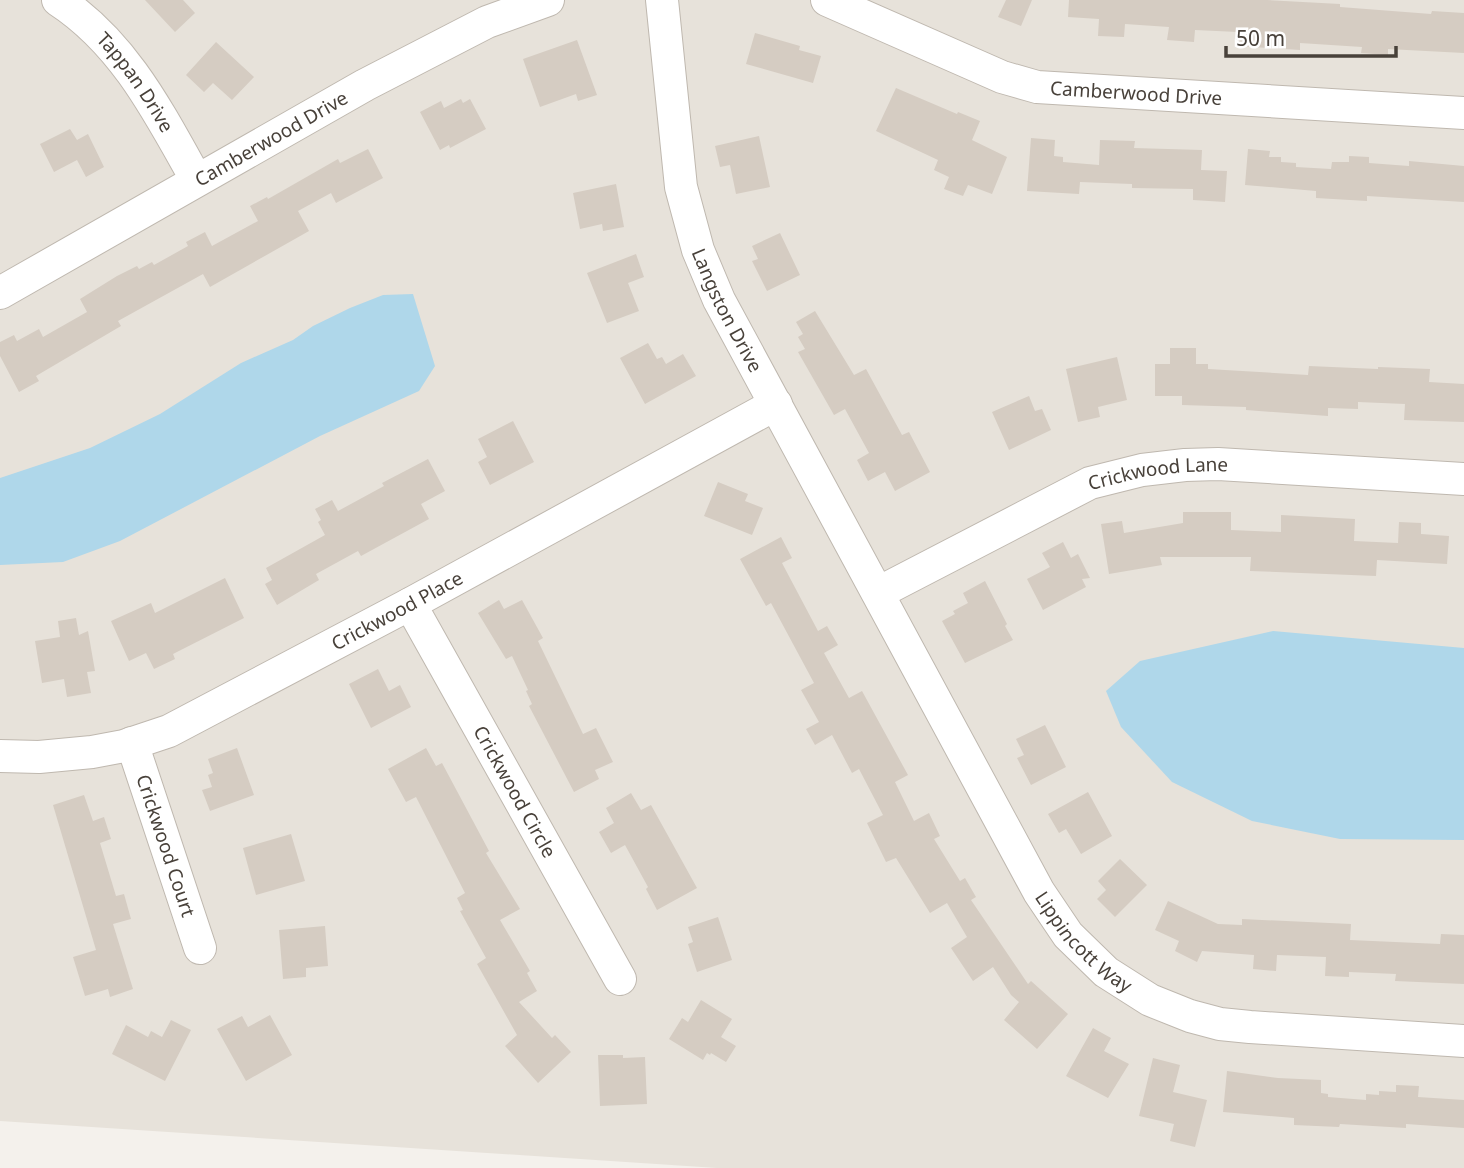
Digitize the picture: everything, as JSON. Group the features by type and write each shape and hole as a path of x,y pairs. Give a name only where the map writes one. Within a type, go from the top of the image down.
{"street":[{"name":"Tappan Drive","path":"58,0 101,35 129,67 142,84 197,179"},
{"name":"Camberwood Drive","path":"0,293 365,85 487,22 548,0"},
{"name":"Langston Drive","path":"662,0 677,165 691,229 719,300 878,593"},
{"name":"Camberwood Drive","path":"828,0 1002,77 1037,87 1464,113"},
{"name":"Crickwood Place","path":"0,756 60,756 92,752 169,731 410,604 776,404"},
{"name":"Crickwood Lane","path":"878,593 1090,483 1142,470 1218,464 1464,479"},
{"name":"Lippincott Way","path":"878,593 1050,910 1082,950 1114,978 1150,1000 1190,1016 1220,1024 1464,1041"},
{"name":"Crickwood Circle","path":"410,604 620,979"},
{"name":"Crickwood Court","path":"132,743 200,948"}],"shaded area":[{"path":"0,0 1464,0 1464,1168 717,1168 0,1121"}],"water":[{"path":"413,294 435,366 419,391 320,436 120,541 63,562 0,565 0,478 90,448 160,414 241,363 293,340 313,326 350,308 383,295"},
{"path":"1273,631 1464,648 1464,840 1340,839 1252,821 1172,782 1121,727 1106,691 1140,661"}],"building":[{"path":"145,0 183,0 195,13 175,32"},
{"path":"1006,0 1032,0 1021,26 998,17"},
{"path":"1069,0 1267,0 1340,4 1340,7 1431,14 1432,11 1464,13 1464,53 1388,49 1388,55 1361,53 1362,47 1300,43 1300,50 1238,46 1238,32 1195,30 1194,42 1167,40 1169,27 1125,24 1124,37 1098,36 1099,19 1068,17"},
{"path":"755,33 800,46 799,50 821,56 813,83 746,64"},
{"path":"577,40 597,95 578,101 576,94 540,107 523,59"},
{"path":"216,42 254,77 232,100 213,83 204,92 186,75"},
{"path":"896,88 980,121 972,140 1007,157 992,194 968,185 963,196 944,189 949,177 934,170 938,160 876,131"},
{"path":"461,99 463,103 470,99 486,129 450,148 449,145 440,150 420,112 441,101 444,108"},
{"path":"70,129 77,140 88,134 104,167 86,177 77,160 54,172 40,144"},
{"path":"759,136 770,187 736,194 730,165 720,167 715,146"},
{"path":"1031,138 1055,140 1054,156 1063,157 1063,162 1099,165 1100,140 1135,141 1134,148 1202,150 1201,170 1227,171 1225,202 1193,200 1193,189 1132,188 1132,184 1080,182 1079,194 1027,191"},
{"path":"368,149 383,178 336,203 331,193 298,211 309,231 210,287 203,274 118,321 121,326 36,376 39,381 19,392 0,356 0,342 14,335 17,341 39,329 43,337 87,312 80,299 117,276 137,266 139,269 152,262 154,265 188,246 186,242 205,232 212,246 258,221 250,206 267,197 268,199 338,159 340,163"},
{"path":"1248,149 1270,151 1269,157 1281,157 1281,162 1296,163 1296,167 1331,169 1332,162 1349,162 1349,156 1369,157 1369,163 1409,166 1409,161 1464,166 1464,202 1367,196 1367,201 1316,198 1316,191 1245,185"},
{"path":"616,184 624,227 603,231 602,224 580,229 573,193"},
{"path":"780,233 800,275 767,291 752,261 758,259 752,246"},
{"path":"636,254 644,277 628,283 639,311 607,323 587,273"},
{"path":"815,311 854,375 866,369 902,435 909,432 930,472 895,491 885,472 868,481 857,460 869,453 845,409 834,415 798,352 805,349 798,337 803,334 796,322"},
{"path":"648,343 657,359 662,357 666,364 683,354 696,376 645,404 620,358"},
{"path":"1170,348 1196,348 1196,364 1208,364 1208,369 1308,375 1309,366 1430,369 1429,382 1464,384 1464,422 1404,420 1405,404 1358,402 1358,409 1328,408 1328,416 1246,410 1246,407 1182,405 1182,396 1155,396 1155,364 1170,364"},
{"path":"1117,357 1127,400 1098,407 1100,417 1078,422 1066,369"},
{"path":"1029,396 1035,411 1042,409 1051,430 1009,450 992,412"},
{"path":"513,421 534,462 490,485 478,462 487,457 478,439"},
{"path":"428,459 445,491 421,504 429,519 361,556 358,551 316,574 319,580 277,605 265,584 272,580 266,568 325,535 315,509 332,500 338,511 384,486 382,483"},
{"path":"718,482 748,494 745,501 763,508 752,535 704,516"},
{"path":"1183,512 1231,512 1231,530 1281,532 1281,515 1355,519 1354,541 1398,543 1399,522 1421,523 1421,534 1449,536 1447,564 1377,560 1376,576 1250,571 1251,557 1160,557 1162,565 1109,574 1101,524 1122,521 1124,533 1183,523"},
{"path":"781,537 792,558 782,563 818,631 827,626 838,645 824,653 849,698 862,691 908,775 895,782 914,821 929,813 940,836 934,839 960,881 965,878 976,897 971,900 1028,984 1031,981 1068,1014 1037,1049 1004,1020 1019,1002 1011,995 993,967 973,981 951,948 967,937 947,903 930,913 896,858 886,862 867,823 883,815 859,769 852,773 832,735 815,745 806,729 819,722 801,690 814,683 771,603 766,606 740,559"},
{"path":"1063,542 1071,558 1078,554 1090,578 1082,579 1086,587 1043,610 1027,579 1050,567 1042,553"},
{"path":"225,578 244,618 173,654 175,659 154,669 146,653 129,661 111,621 151,603 155,613"},
{"path":"985,581 1013,640 965,663 942,621 968,603 963,593"},
{"path":"499,600 504,609 522,600 543,638 538,641 583,734 596,728 613,762 595,770 599,779 574,792 529,706 532,704 526,691 528,690 512,656 506,659 478,613"},
{"path":"76,618 79,635 88,631 95,671 87,672 91,693 67,697 64,679 42,683 35,641 60,637 58,621"},
{"path":"378,669 389,691 400,685 411,707 371,728 349,684"},
{"path":"1045,725 1066,767 1031,785 1017,758 1024,755 1016,739"},
{"path":"237,748 254,795 210,811 202,790 212,787 208,775 213,773 208,759"},
{"path":"426,748 436,766 442,763 489,851 486,853 520,909 500,920 530,971 527,973 537,991 519,1002 552,1038 555,1035 571,1052 538,1083 505,1046 517,1035 477,964 486,958 460,911 463,910 457,898 465,893 416,797 406,802 388,769"},
{"path":"1088,792 1112,836 1081,854 1066,829 1059,833 1048,814"},
{"path":"631,793 641,810 651,805 697,888 657,910 625,845 611,853 599,832 614,823 606,808"},
{"path":"84,795 93,821 104,817 111,839 100,843 116,896 124,894 131,919 113,924 133,989 110,997 108,989 85,996 73,957 96,950 53,805"},
{"path":"291,834 305,881 256,895 243,848"},
{"path":"1120,859 1147,885 1115,917 1097,899 1106,890 1098,881"},
{"path":"1168,901 1218,924 1242,925 1242,919 1351,924 1350,940 1440,944 1441,934 1464,935 1464,984 1395,981 1396,974 1349,972 1349,977 1325,976 1326,957 1277,955 1276,971 1253,969 1254,955 1202,951 1197,962 1175,951 1179,941 1155,930"},
{"path":"718,917 732,960 697,972 688,944 693,942 688,927"},
{"path":"325,926 328,966 306,968 306,977 283,979 279,930"},
{"path":"701,1000 732,1019 721,1037 736,1046 726,1062 711,1053 707,1053 703,1060 669,1039 682,1018 688,1022"},
{"path":"270,1015 292,1055 246,1081 217,1029 242,1016 248,1027"},
{"path":"171,1020 191,1030 165,1081 112,1054 126,1025 148,1037 151,1031 162,1037"},
{"path":"1093,1028 1111,1038 1104,1051 1129,1064 1108,1098 1066,1076"},
{"path":"598,1055 645,1057 647,1104 600,1106"},
{"path":"1153,1058 1180,1065 1173,1092 1207,1100 1195,1147 1170,1141 1174,1124 1139,1116"},
{"path":"1227,1071 1278,1078 1321,1080 1321,1093 1328,1094 1328,1097 1366,1100 1366,1094 1379,1095 1379,1091 1396,1092 1396,1085 1419,1086 1418,1097 1464,1100 1464,1128 1406,1124 1406,1128 1340,1124 1339,1127 1294,1125 1294,1118 1223,1112"}]}
